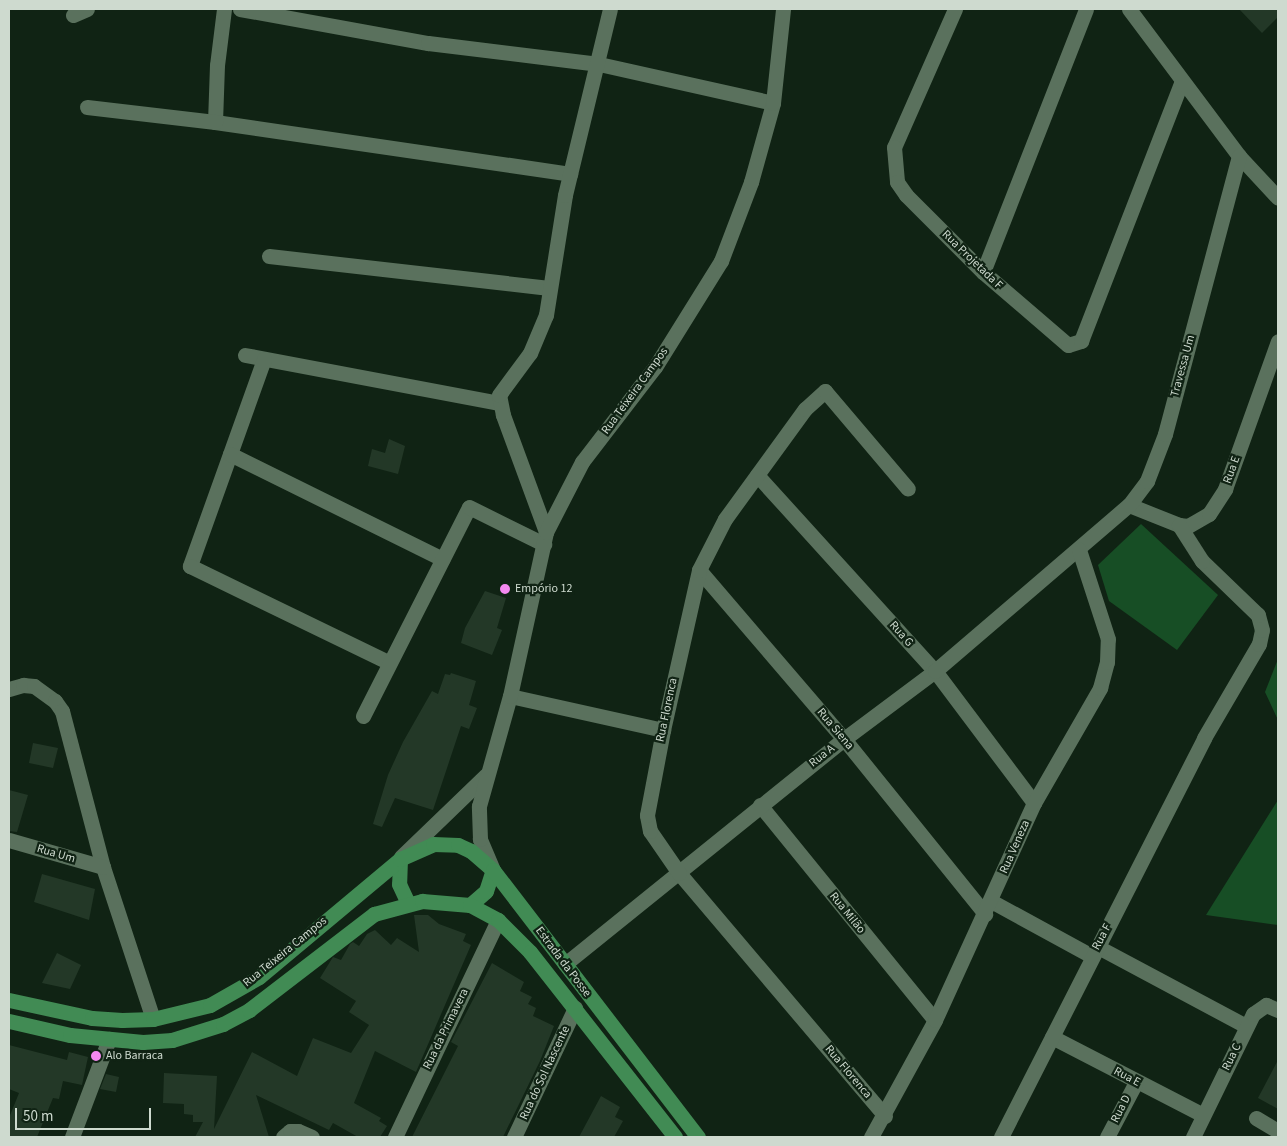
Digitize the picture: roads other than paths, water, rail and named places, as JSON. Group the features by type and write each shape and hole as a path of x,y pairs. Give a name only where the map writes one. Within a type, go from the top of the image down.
{"main road":[{"name":"Estrada da Posse","path":"400,859 420,848 445,843 471,851 493,870 698,1137"},
{"path":"400,859 399,884 408,903"},
{"name":"Rua Teixeira Campos","path":"9,1000 92,1018 153,1018 210,1005 259,977 400,859"},
{"path":"470,905 486,891 493,870"},
{"name":"Rua Teixeira Campos","path":"9,1021 70,1035 109,1039 172,1040 223,1024 271,995 359,923 374,914 408,903 438,901 470,905"},
{"name":"Estrada da Posse","path":"470,905 498,920 530,952 675,1137"}],"street":[{"path":"73,15 88,9"},
{"path":"215,122 216,65 224,9"},
{"path":"240,9 428,43 599,64 773,103"},
{"path":"545,538 499,403 502,388 540,335 570,174 599,64 610,9"},
{"name":"Rua Teixeira Campos","path":"493,870 480,839 479,820 486,775 510,696 545,538 582,462 655,367 721,261 751,182 773,103 783,9"},
{"name":"Rua Projetada F","path":"955,9 894,148 897,182 906,195 984,272 1068,345 1081,341 1182,81"},
{"path":"984,272 1086,9"},
{"path":"1129,9 1239,156 1278,198"},
{"path":"87,107 215,122 570,174"},
{"name":"Travessa Um","path":"1079,550 1129,506 1147,481 1165,434 1239,156"},
{"path":"269,256 549,288"},
{"name":"Rua E","path":"1179,526 1199,522 1218,502 1275,365 1278,341"},
{"path":"245,356 499,403"},
{"path":"264,359 190,566 388,662"},
{"name":"Rua Florenca","path":"885,1116 679,873 650,832 647,815 663,730 699,570 726,519 805,409 824,391 908,489"},
{"path":"230,454 442,559"},
{"name":"Rua G","path":"757,475 935,671 1034,803"},
{"path":"1129,506 1179,526"},
{"path":"363,716 388,662 469,508 545,538"},
{"name":"Rua F","path":"1002,1137 1204,738 1242,675 1262,630 1258,615 1202,561 1179,526"},
{"name":"Rua A","path":"565,964 679,873 760,805 935,671 1079,550"},
{"name":"Rua Veneza","path":"871,1137 885,1116 935,1020 1034,803 1100,688 1108,662 1103,620 1079,550"},
{"name":"Rua Siena","path":"699,570 988,907"},
{"path":"9,689 23,685 34,686 51,696 62,711 103,867 153,1018"},
{"path":"510,696 663,730"},
{"name":"Rua Teixeira Campos","path":"400,859 486,775"},
{"name":"Rua Milão","path":"760,805 935,1020"},
{"name":"Rua Um","path":"9,840 103,867"},
{"path":"988,907 1095,951 1246,1026"},
{"name":"Rua da Primavera","path":"395,1137 498,920"},
{"name":"Rua C","path":"1204,1115 1253,1014 1272,1007"},
{"name":"Rua do Sol Nascente","path":"514,1137 575,1008"},
{"name":"Rua E","path":"1052,1037 1136,1082 1204,1115"},
{"path":"72,1137 109,1039"},
{"name":"Rua D","path":"1107,1137 1136,1082"},
{"path":"1193,1137 1204,1115"},
{"path":"1256,1118 1278,1131"},
{"path":"283,1137 290,1131 305,1134"}],"place":[{"name":"Empório 12","path":"505,589"},
{"name":"Alo Barraca","path":"96,1056"}]}
